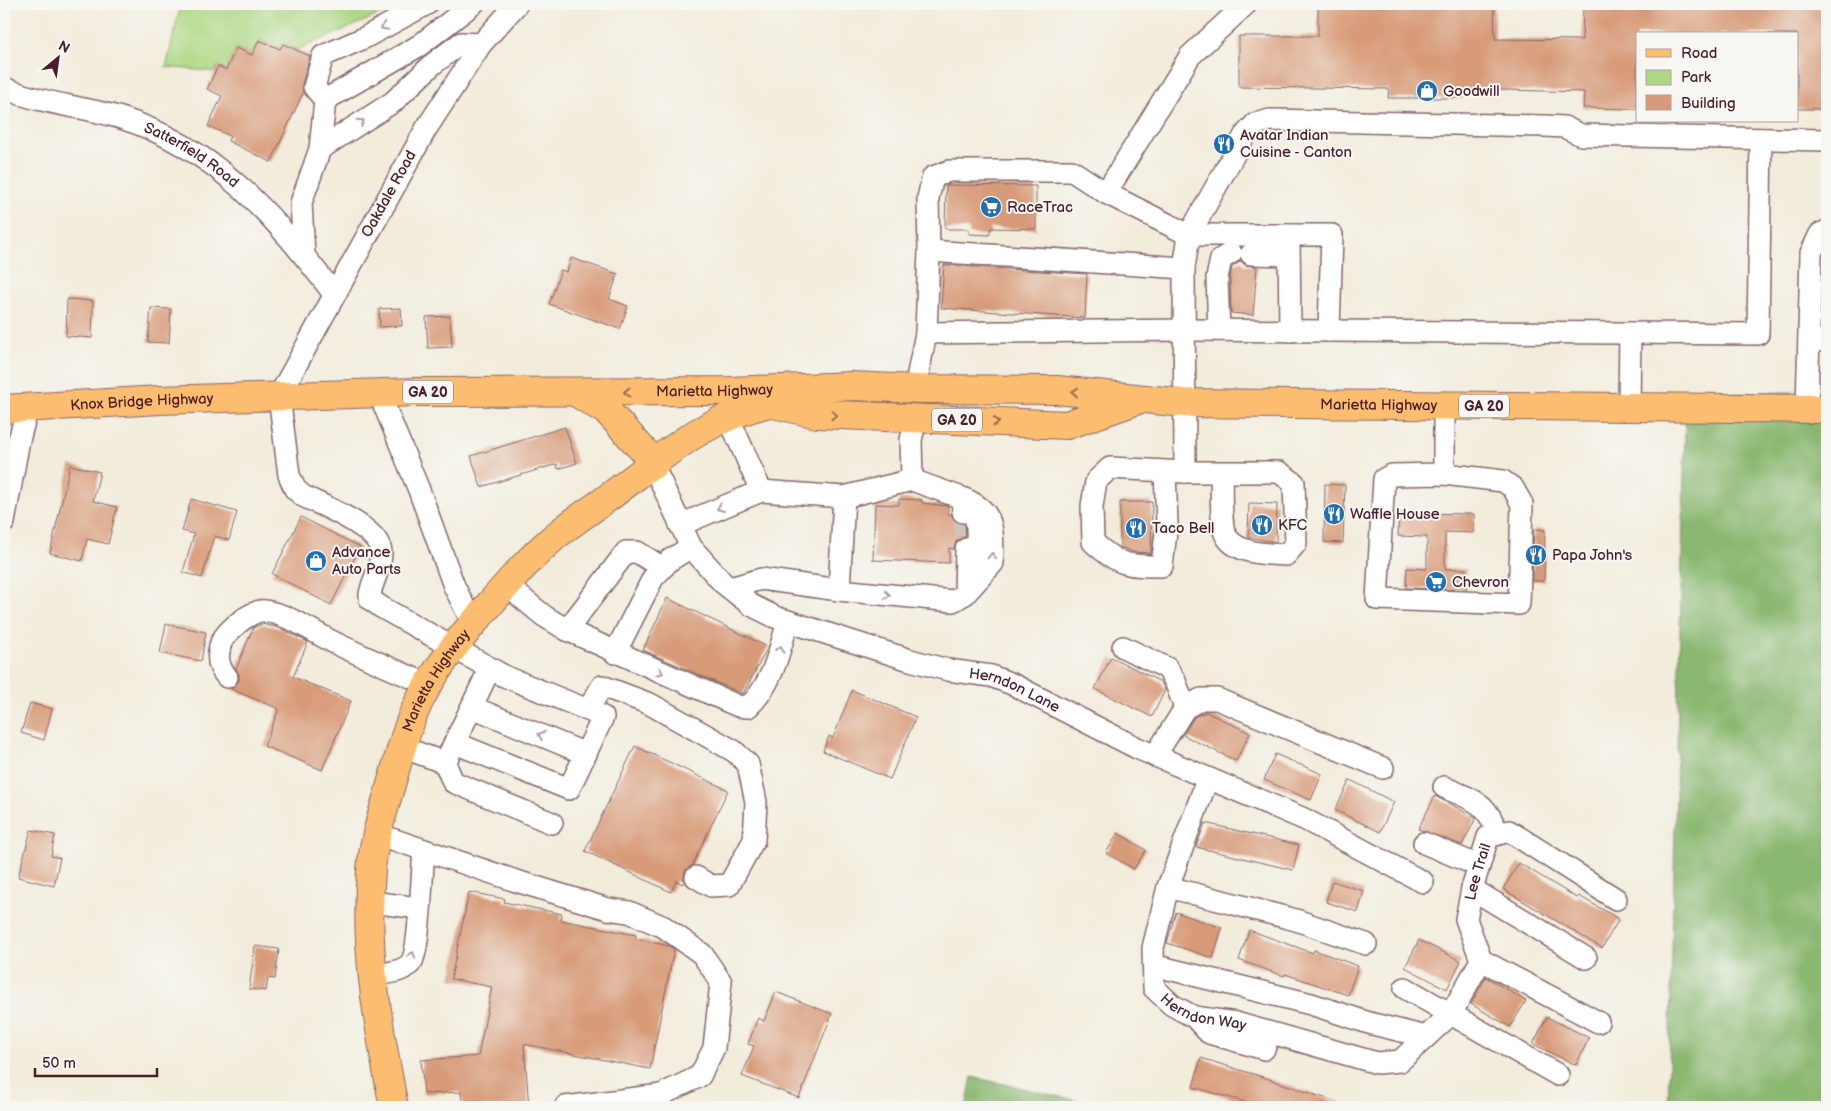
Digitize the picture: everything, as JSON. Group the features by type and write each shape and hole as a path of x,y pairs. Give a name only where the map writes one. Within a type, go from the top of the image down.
{"main road":[{"name":"Marietta Highway","path":"279,396 379,393 731,391 851,386 916,389 1057,390 1184,403 1817,409"},
{"name":"Marietta Highway","path":"394,1107 382,1044 373,975 370,902 371,871 376,834 402,747 413,714 429,685 453,648 524,565 552,539 653,465 676,445 728,416 750,407 851,386"},
{"path":"577,393 608,412 643,450 653,465"},
{"name":"Knox Bridge Highway","path":"16,408 279,396"},
{"name":"Marietta Highway","path":"769,403 817,414 1067,425 1141,399"}],"street":[{"path":"304,255 301,203 320,149 325,100 314,87 323,56 364,38 426,4"},
{"path":"325,100 420,45 473,4"},
{"name":"Oakdale Road","path":"279,396 426,129 481,44 517,4"},
{"path":"1106,193 1190,56 1246,4"},
{"path":"320,149 393,102 433,64 461,43 481,44"},
{"name":"Satterfield Road","path":"4,88 48,103 120,118 151,129 188,147 217,166 277,222 334,294"},
{"path":"1221,472 1224,532 1235,545 1257,554 1286,555 1296,543 1294,483 1279,472 1175,471 1110,468 1096,481 1092,506 1093,542 1112,559 1135,566 1162,566 1167,524 1175,471 1184,403 1186,330 1184,268 1189,235 1245,135 1255,124 1270,120 1564,127 1581,135 1827,140"},
{"path":"926,332 1290,330 1758,334 1760,139"},
{"path":"916,389 926,332 929,251 928,198 933,177 949,171 1072,171 1106,193 1189,235 1289,245"},
{"path":"1817,409 1818,341 1811,253 1820,234 1827,231"},
{"path":"1219,330 1217,278 1221,260 1241,253 1332,235 1329,331"},
{"path":"1289,245 1290,330"},
{"path":"929,251 1184,268"},
{"path":"1629,407 1630,333"},
{"path":"379,393 454,586 473,624"},
{"path":"279,396 289,474 295,489 303,496 361,525 377,539 381,550 380,564 371,588 370,599 490,668 520,683 603,717 569,789 455,743"},
{"path":"1444,405 1444,474"},
{"path":"4,522 6,498 19,440 16,408"},
{"path":"728,416 761,491"},
{"path":"912,480 912,440 916,419"},
{"name":"Herndon Lane","path":"653,465 691,547 723,583 751,605 788,621 910,660 948,670 992,676 1005,681 1154,756 1304,820 1423,882"},
{"path":"1444,474 1503,481 1513,488 1522,504 1519,604 1377,599 1384,480 1392,475 1444,474"},
{"path":"680,525 761,491 844,496 912,480 963,506 972,506 975,515 977,550 974,572 965,594 953,601 839,590 761,579 730,588"},
{"path":"839,590 844,496"},
{"path":"615,653 653,578 661,568 691,547"},
{"path":"965,594 966,549"},
{"path":"567,630 626,552 637,552 661,568"},
{"path":"506,585 544,616 567,630 615,653 738,706 748,707 755,700 774,670 788,621"},
{"path":"227,677 222,672 217,658 221,641 249,614 264,611 298,623 363,656 429,685"},
{"path":"1123,647 1167,668 1175,681 1185,708"},
{"path":"445,763 490,668"},
{"path":"588,710 602,686 650,704 734,751 748,764 756,802 754,840 729,885 711,886 696,877"},
{"path":"1154,756 1185,708 1202,699 1217,699 1383,768"},
{"path":"472,707 586,754"},
{"path":"402,747 445,763 453,782 552,823"},
{"name":"Herndon Way","path":"1208,780 1168,887 1153,948 1154,988 1172,1005 1194,1017 1236,1023 1376,1063 1400,1061 1451,1014"},
{"path":"1444,786 1483,805 1491,813 1498,834"},
{"name":"Lee Trail","path":"1481,960 1466,919 1472,889 1488,837 1510,831 1616,899"},
{"path":"376,834 608,909 629,912 664,927 702,954 721,982 714,1048 700,1076 661,1095 565,1107"},
{"path":"1424,843 1479,866"},
{"path":"373,975 402,970 412,961 418,930 418,908 424,850"},
{"path":"1168,887 1296,920 1366,944"},
{"path":"1472,889 1586,958"},
{"path":"370,902 418,908"},
{"path":"1451,1014 1481,960 1598,1022"},
{"path":"1154,968 1165,968 1252,989 1426,1037"},
{"path":"1405,988 1558,1075"}],"green space":[{"path":"181,4 404,4 297,50 283,44 280,49 260,40 252,55 236,48 226,70 218,66 215,72 166,67"},
{"path":"1827,391 1827,1107 1668,1107 1686,395"},
{"path":"972,1077 1107,1107 966,1107"}],"building":[{"path":"1318,4 1494,4 1495,39 1582,40 1583,4 1827,4 1827,109 1798,109 1798,32 1636,32 1636,109 1583,108 1584,92 1462,89 1463,98 1388,98 1389,89 1239,87 1239,36 1318,36"},
{"path":"259,40 280,49 283,44 310,56 302,84 303,93 271,162 228,141 230,136 208,126 222,96 207,89 218,66 226,70 236,48 252,55"},
{"name":"RaceTrac","path":"946,186 1036,186 1036,229 991,228 989,235 969,234 969,229 945,229"},
{"path":"571,258 618,274 609,299 628,306 620,329 549,304 561,270 567,272"},
{"path":"1241,261 1245,265 1257,267 1253,315 1231,313 1230,279 1232,267"},
{"path":"944,265 1087,274 1085,318 941,308"},
{"path":"67,299 93,301 92,338 66,336"},
{"path":"151,308 171,309 169,343 148,342"},
{"path":"401,308 402,326 380,327 379,309"},
{"path":"450,316 452,347 428,348 426,317"},
{"path":"565,427 577,463 558,469 557,464 481,487 471,456"},
{"path":"70,465 100,472 93,501 117,507 108,544 87,539 82,561 50,553"},
{"name":"Waffle House","path":"1325,484 1345,485 1343,543 1324,542"},
{"path":"191,499 237,512 229,540 214,536 202,578 183,572 194,534 182,531"},
{"path":"899,499 922,500 922,503 948,506 948,514 951,514 957,523 964,524 965,537 956,542 954,549 949,548 949,563 873,560 875,504 899,505"},
{"name":"Taco Bell","path":"1120,502 1152,502 1151,553 1134,552 1120,547"},
{"name":"KFC","path":"1249,503 1277,504 1276,542 1248,537"},
{"name":"Chevron","path":"1399,513 1474,514 1474,533 1445,532 1445,569 1466,569 1466,590 1406,588 1407,568 1427,569 1427,537 1398,536"},
{"name":"Advance Auto Parts","path":"301,517 360,547 331,605 272,574"},
{"name":"Papa John's","path":"1534,529 1545,530 1544,581 1532,581"},
{"path":"667,598 768,647 743,694 643,650"},
{"path":"166,624 206,632 201,661 160,653"},
{"path":"262,624 279,628 308,642 293,677 351,701 322,770 264,746 279,709 231,689 239,681 236,669 253,628"},
{"path":"1111,657 1161,682 1165,690 1152,717 1095,689"},
{"path":"852,690 916,717 890,779 823,751 829,736 833,738"},
{"path":"30,703 52,709 44,740 21,733"},
{"path":"1206,712 1250,733 1236,761 1183,735 1194,717"},
{"path":"635,746 728,790 692,866 685,871 683,884 676,881 671,892 585,851"},
{"path":"1275,754 1322,774 1311,800 1264,780"},
{"path":"1350,780 1394,802 1380,832 1335,810"},
{"path":"1435,796 1476,818 1462,845 1418,829"},
{"path":"1205,823 1299,845 1293,870 1196,847"},
{"path":"31,830 55,835 51,856 60,858 54,886 18,877"},
{"path":"1118,833 1146,850 1134,869 1106,853"},
{"path":"1519,863 1577,898 1579,896 1619,919 1602,948 1503,889"},
{"path":"1332,881 1364,891 1358,912 1326,902"},
{"path":"469,892 505,899 504,902 562,914 561,920 636,935 635,939 669,946 674,949 650,1069 524,1044 529,1107 463,1107 461,1092 424,1094 421,1060 478,1056 492,987 451,979"},
{"path":"1176,912 1222,928 1213,958 1167,943"},
{"path":"1249,930 1313,953 1314,950 1358,966 1348,995 1239,960"},
{"path":"1419,940 1461,961 1447,989 1405,967"},
{"path":"255,946 279,949 275,979 268,978 266,991 249,989"},
{"path":"1486,977 1526,1001 1510,1027 1471,1004"},
{"path":"776,992 832,1014 799,1098 742,1076 754,1046 748,1044 758,1018 764,1021"},
{"path":"1547,1017 1589,1038 1576,1065 1533,1044"},
{"path":"1201,1058 1266,1078 1345,1105 1345,1107 1263,1107 1193,1087"}],"tunnel":[{"path":"964,515 966,549"}],"place":[{"name":"Goodwill","path":"1427,91"},
{"name":"Avatar Indian Cuisine - Canton","path":"1224,144"},
{"name":"RaceTrac","path":"991,207"},
{"name":"Waffle House","path":"1334,514"},
{"name":"KFC","path":"1262,525"},
{"name":"Taco Bell","path":"1136,528"},
{"name":"Papa John's","path":"1536,555"},
{"name":"Advance Auto Parts","path":"316,561"},
{"name":"Chevron","path":"1436,582"}]}
